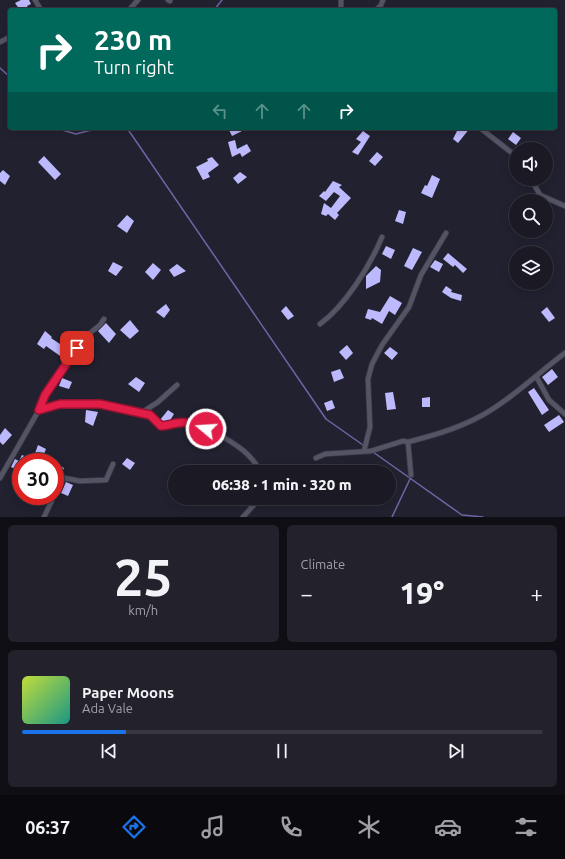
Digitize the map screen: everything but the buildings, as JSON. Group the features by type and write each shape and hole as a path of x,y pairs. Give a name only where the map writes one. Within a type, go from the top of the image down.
{"street":[{"path":"131,8 138,0"},
{"path":"483,130 509,151"},
{"path":"535,186 540,195 565,206"},
{"path":"364,451 370,427 368,379 372,364 382,345 409,307 421,275 446,233"},
{"path":"320,324 333,313 356,285 377,251 382,237"},
{"path":"0,478 39,410 45,395 85,337 100,325 104,319"},
{"path":"316,458 325,454 371,451 403,441 408,442 441,433 476,419 515,393 565,353"},
{"path":"536,376 549,400 565,414"},
{"path":"140,413 158,402 177,385"},
{"path":"39,410 60,404 100,404 150,415 161,426 169,426 176,423 193,423 220,435 250,455 256,465"},
{"path":"408,442 411,475"},
{"path":"64,478 80,481 106,480 113,464"},
{"path":"44,517 49,505"},
{"path":"243,517 254,505"}],"waterway":[{"path":"216,8 222,0"},
{"path":"0,68 8,75"},
{"path":"62,130 76,134 91,130"},
{"path":"128,130 326,419 363,445"},
{"path":"373,452 462,515 483,517"},
{"path":"392,517 410,479"}],"route":[{"path":"77,348 45,395 39,410 60,404 100,404 150,415 161,426 169,426 176,423 193,423 206,429"}]}
